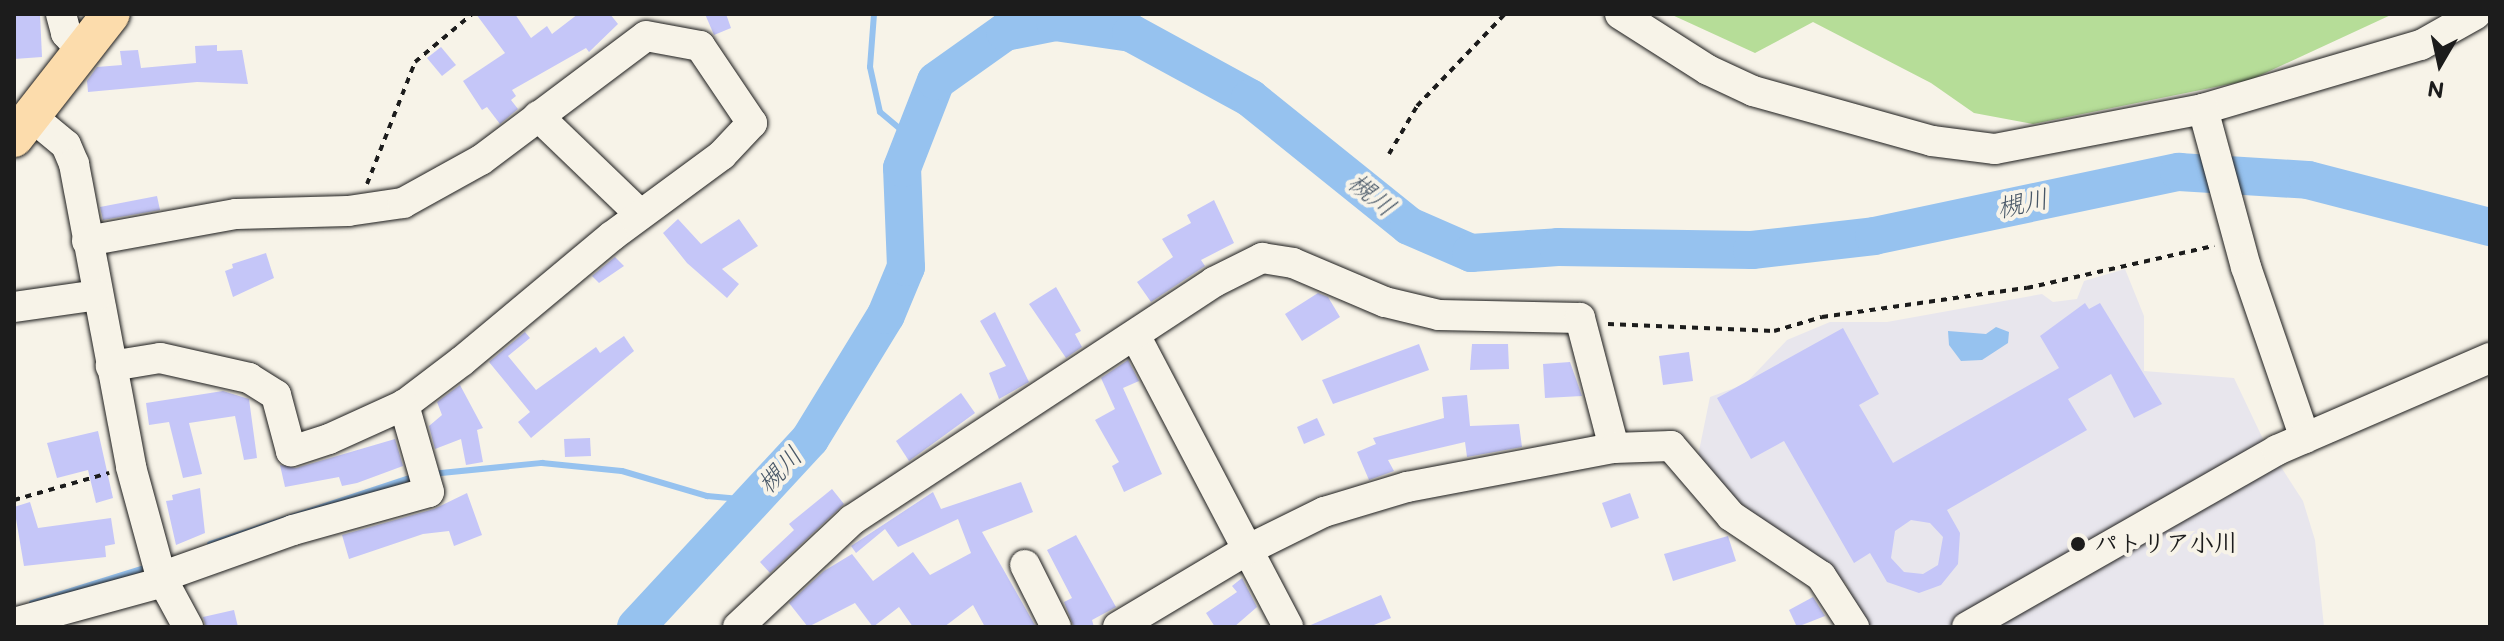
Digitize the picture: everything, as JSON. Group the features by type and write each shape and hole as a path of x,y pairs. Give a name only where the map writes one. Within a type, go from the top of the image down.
{"main road":[{"path":"22,127 80,49 111,14"}],"street":[{"path":"61,14 66,33 80,49"},
{"path":"1620,14 1708,70 1753,91 1932,141 1995,149 2205,116 2421,45 2476,14"},
{"path":"87,241 236,214 348,211 403,203 427,193 646,36 700,46 752,123 722,155 640,214 404,405 365,425 291,451 276,395 249,378 160,358 111,366"},
{"path":"538,116 640,214"},
{"path":"2205,116 2239,235 2305,438"},
{"path":"22,127 70,155 131,467 163,580 188,627"},
{"path":"738,627 852,520 1136,337 1214,282 1262,258 1293,263 1385,302 1439,315 1580,318 1614,448"},
{"path":"14,307 98,295"},
{"path":"1136,337 1288,627"},
{"path":"1967,627 2305,438 2490,358"},
{"path":"14,623 163,580 293,530 429,492 404,405"},
{"path":"1118,627 1247,550 1324,512 1407,487 1614,448 1671,446 1731,516 1821,576 1854,627"},
{"path":"1025,565 1056,627"}],"path":[{"path":"348,211 386,145 415,62 472,14"},
{"path":"1389,154 1417,106 1505,14"},
{"path":"1580,318 1624,327 1774,331 1822,317 2027,288 2239,235"},
{"path":"14,500 131,467"}],"shaded area":[{"name":"パトリア小川","path":"2125,269 2144,316 2144,371 2234,378 2263,439 2303,501 2315,540 2324,627 1866,627 1846,583 1722,489 1698,456 1710,397 1745,384 1787,340 1830,322 1887,322 2042,294 2053,302 2077,299 2084,281"}],"green space":[{"path":"1670,14 2393,14 2250,80 2033,124 1974,113 1931,83 1813,22 1755,53"}],"water":[{"path":"1996,327 2009,332 2008,343 1982,360 1961,361 1949,345 1948,331 1986,334"}],"building":[{"path":"14,14 40,14 42,57 14,59"},
{"path":"476,14 515,14 531,38 547,26 552,34 578,14 610,14 618,24 589,52 586,48 512,90 516,96 511,100 518,109 500,124 487,107 482,110 463,81 505,53"},
{"path":"705,14 726,14 731,28 714,35"},
{"path":"217,45 217,51 242,50 248,84 197,82 88,92 87,81 97,67 122,65 120,51 138,50 141,68 196,63 195,46"},
{"path":"441,47 456,65 442,76 427,58"},
{"path":"157,196 160,210 103,220 100,207"},
{"path":"1214,200 1234,243 1201,260 1205,266 1151,302 1137,282 1173,257 1162,239 1191,223 1187,215"},
{"path":"678,219 701,244 739,219 758,246 722,269 739,284 727,298 687,263 663,233"},
{"path":"266,253 274,278 233,297 225,271 233,268 232,264"},
{"path":"615,257 624,266 599,283 592,276"},
{"path":"1056,287 1081,331 1075,334 1082,347 1066,358 1029,304"},
{"path":"1318,293 1328,297 1340,317 1302,341 1285,314"},
{"path":"2085,303 2089,309 2100,303 2162,404 2134,418 2111,374 2068,399 2087,430 1947,510 1960,533 1958,564 1941,585 1919,593 1887,582 1870,553 1854,563 1784,441 1751,459 1717,398 1843,328 1879,394 1859,405 1893,463 2059,368 2040,336","holes":["1911,520 1930,523 1943,537 1938,565 1923,574 1904,572 1891,558 1895,531"]},
{"path":"995,312 1029,382 999,399 989,373 1006,366 980,321"},
{"path":"525,332 530,338 508,356 536,390 596,347 600,353 624,336 634,351 531,438 518,422 530,412 489,362"},
{"path":"1419,344 1429,370 1333,404 1322,380"},
{"path":"1472,344 1508,344 1509,369 1470,370"},
{"path":"1689,352 1693,381 1663,385 1659,356"},
{"path":"1128,360 1139,381 1123,388 1162,474 1124,492 1112,466 1119,462 1095,420 1115,409 1101,378"},
{"path":"1570,362 1582,396 1545,398 1543,364"},
{"path":"460,385 483,428 477,430 483,462 466,465 461,439 435,449 429,426 442,415 437,402"},
{"path":"223,391 249,399 257,458 244,460 235,416 189,423 202,474 183,478 169,422 149,425 146,403"},
{"path":"961,393 975,413 909,461 896,441"},
{"path":"1467,395 1470,426 1519,424 1522,447 1467,457 1465,442 1388,460 1394,471 1369,480 1357,452 1376,444 1373,438 1444,418 1442,397"},
{"path":"1317,418 1325,435 1304,444 1297,427"},
{"path":"98,431 113,498 96,503 88,470 57,478 47,443"},
{"path":"590,438 591,456 565,457 564,439"},
{"path":"395,439 403,466 342,486 339,477 285,487 280,465 296,468"},
{"path":"1021,482 1033,512 982,532 1036,627 985,627 973,605 944,627 913,627 899,607 873,627 855,603 808,627 789,603 824,571 852,554 873,581 913,552 930,575 971,553 958,519 898,547 885,529 856,553 851,546 933,492 941,509"},
{"path":"200,488 205,533 176,545 166,501 173,500 172,495"},
{"path":"832,489 844,504 770,573 760,562 794,530 789,524"},
{"path":"467,493 482,535 454,546 449,531 423,534 349,559 342,535 434,509"},
{"path":"1630,493 1639,518 1611,528 1602,503"},
{"path":"30,502 38,528 111,518 115,544 105,546 106,557 24,566 14,507"},
{"path":"1076,535 1116,607 1092,620 1094,627 1074,627 1064,602 1072,598 1047,550"},
{"path":"1728,536 1736,561 1673,581 1664,554"},
{"path":"1242,578 1257,607 1234,627 1215,627 1206,613 1237,592 1232,586"},
{"path":"1381,595 1391,618 1369,627 1306,627"},
{"path":"1813,597 1825,616 1797,627 1789,610"},
{"path":"234,610 238,627 206,627 203,617"}],"waterway":[{"path":"874,14 870,67 880,112 911,138"},
{"name":"槻川","path":"636,627 810,439 886,315 906,267 902,168 936,81 1005,32 1055,22 1131,33 1250,98 1409,226 1471,253 1558,247 1752,250 1874,236 2179,172 2308,180 2490,227"},
{"path":"431,474 542,463 622,471 707,496 751,500"},
{"path":"210,544 416,476"},
{"path":"32,603 151,566"}],"place":[{"name":"パトリア小川","path":"2078,544"}]}
